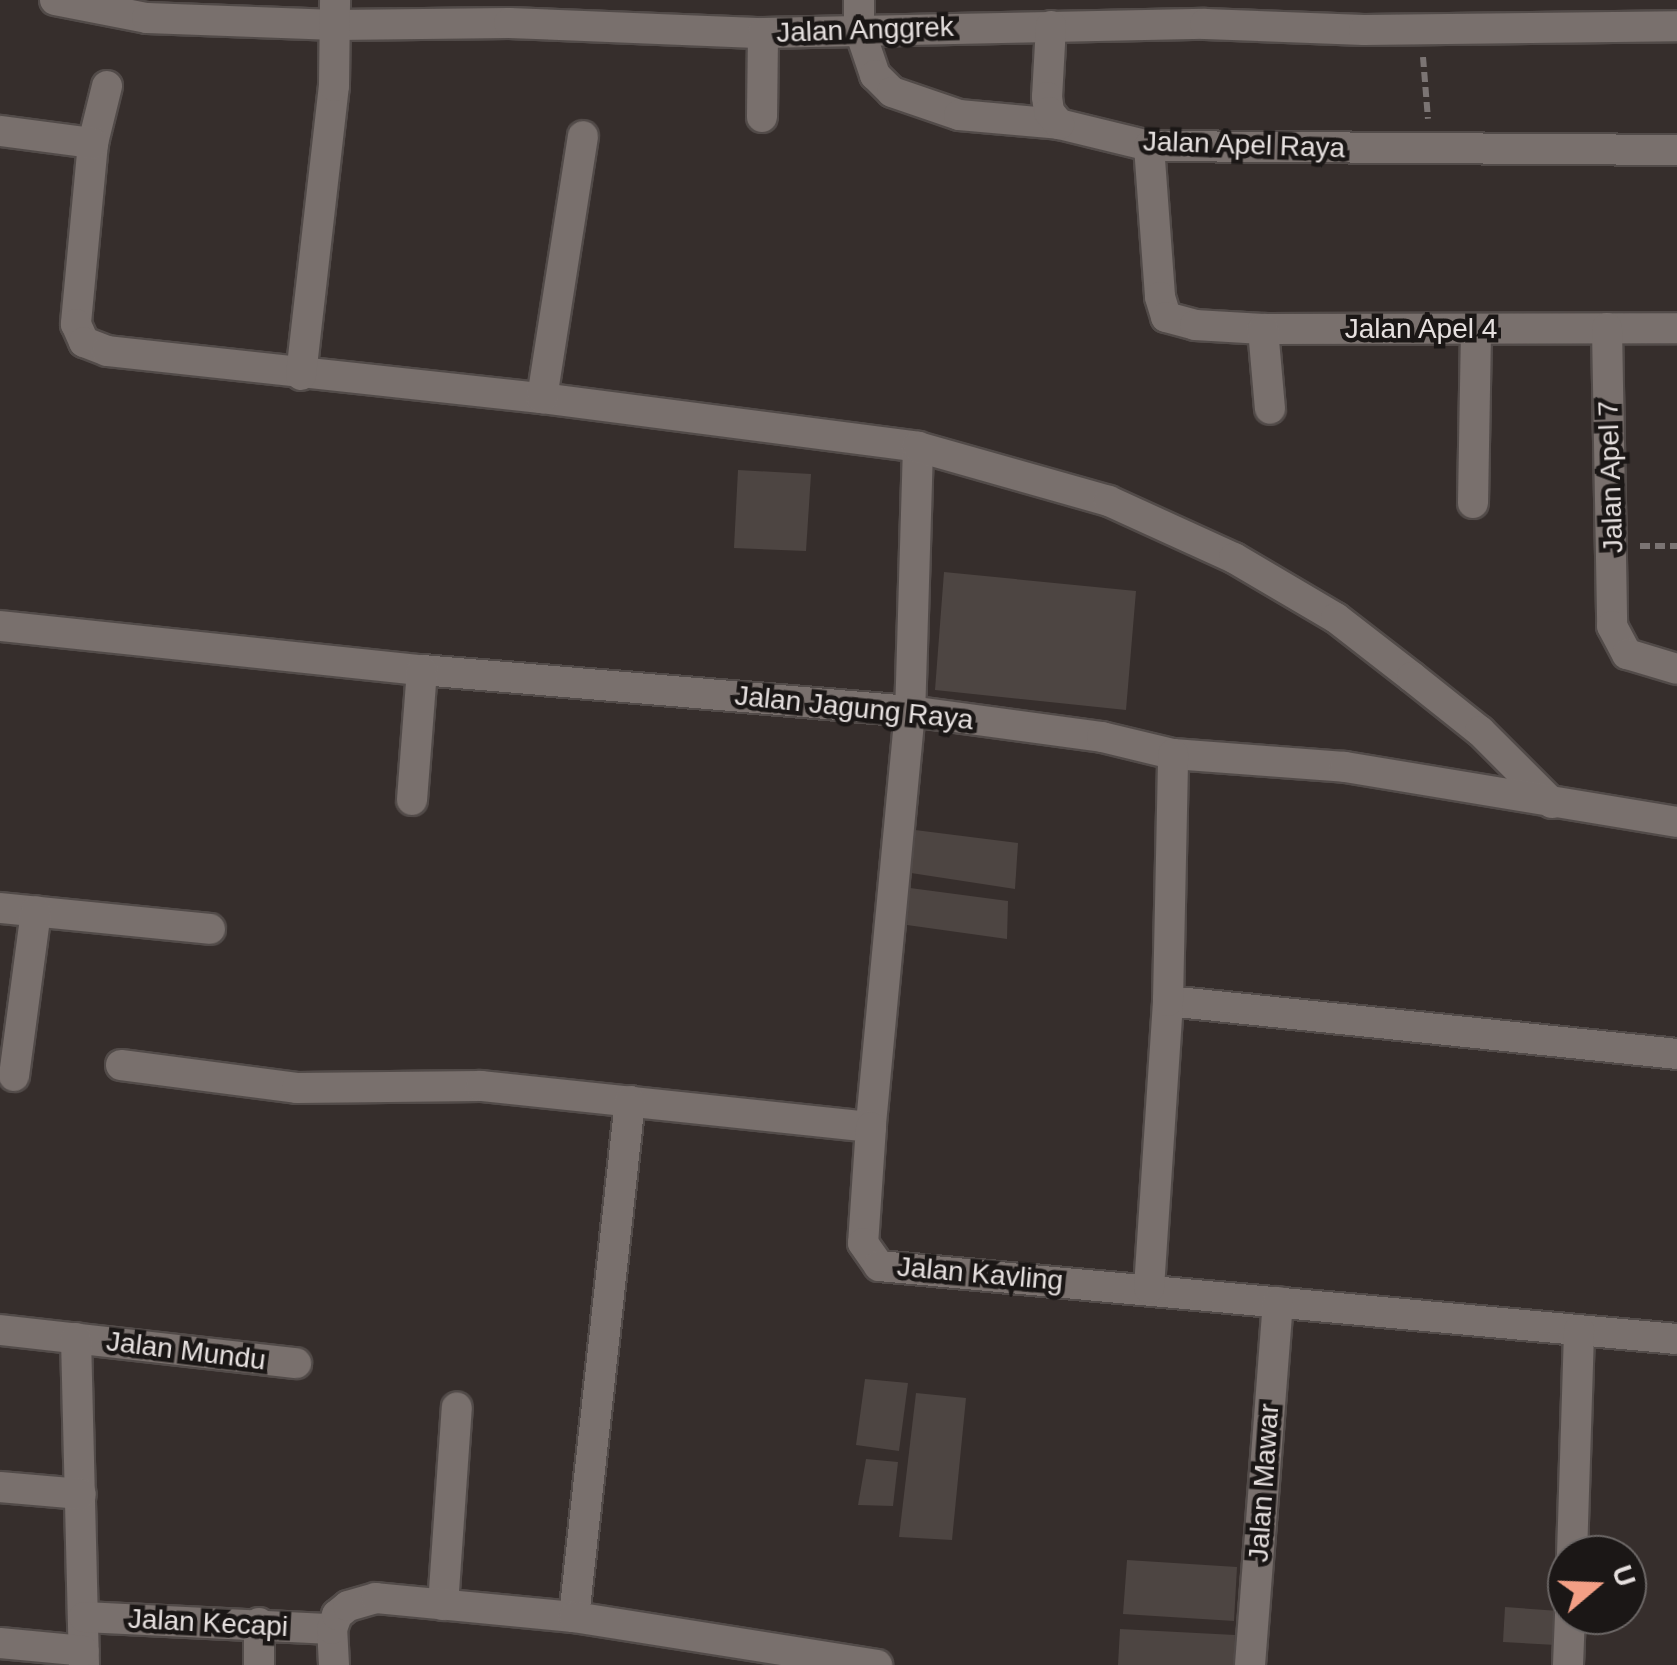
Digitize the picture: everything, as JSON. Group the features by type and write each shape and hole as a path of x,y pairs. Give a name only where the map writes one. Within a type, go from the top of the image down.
{"street":[{"name":"Jalan Anggrek","path":"55,0 147,9 682,15 764,33 859,14 1051,26 1205,12 1364,15 1422,29 1528,13 1667,17"},
{"path":"301,375 334,86 335,12"},
{"name":"Jalan Apel Raya","path":"859,14 875,76 892,92 958,116 1060,124 1149,146 1677,150"},
{"path":"1051,26 1047,97 1049,112 1060,124"},
{"path":"762,117 764,33"},
{"path":"107,86 92,144 76,324 84,342 107,352 542,398 918,447 1109,501 1234,558 1366,642 1480,731 1552,804"},
{"path":"0,131 92,144"},
{"path":"542,398 583,136"},
{"name":"Jalan Apel 4","path":"1149,146 1160,297 1166,316 1195,326 1677,328"},
{"name":"Jalan Apel 7","path":"1607,328 1612,626 1627,654 1677,669"},
{"path":"1263,329 1270,409"},
{"path":"1473,503 1476,329"},
{"path":"121,1064 297,1088 481,1086 871,1127 910,711 918,447"},
{"name":"Jalan Jagung Raya","path":"0,626 422,670 910,711 1102,736 1172,754 1345,767 1677,822"},
{"path":"412,800 422,670"},
{"path":"1149,1288 1168,1001 1172,754"},
{"path":"0,908 210,929"},
{"path":"14,1076 36,911"},
{"path":"1168,1001 1677,1054"},
{"path":"574,1617 630,1101"},
{"name":"Jalan Kavling","path":"871,1127 863,1243 879,1266 1677,1339"},
{"name":"Jalan Mawar","path":"1250,1665 1278,1302"},
{"name":"Jalan Mundu","path":"0,1330 296,1363"},
{"path":"1573,1535 1579,1330"},
{"path":"0,1642 84,1658 76,1338"},
{"path":"443,1605 456,1407"},
{"path":"0,1487 81,1494"},
{"path":"334,1665 332,1629 348,1606 376,1598 574,1617 878,1665"},
{"name":"Jalan Kecapi","path":"84,1616 332,1629"},
{"path":"258,1623 259,1665"},
{"path":"1568,1665 1569,1635"}],"path":[{"path":"1422,29 1430,150"}],"building":[{"path":"738,470 811,474 806,551 734,548"},
{"path":"944,572 1136,591 1126,710 935,690"},
{"path":"915,830 1018,843 1015,889 911,873"},
{"path":"910,888 1008,901 1007,939 907,925"},
{"path":"865,1379 908,1383 899,1451 856,1445"},
{"path":"916,1393 966,1398 952,1540 899,1537"},
{"path":"866,1459 898,1462 893,1506 858,1505"},
{"path":"1127,1560 1237,1567 1234,1621 1123,1614"},
{"path":"1505,1607 1547,1610 1547,1635 1557,1635 1556,1645 1503,1642"},
{"path":"1120,1629 1235,1635 1234,1665 1118,1665"}]}
